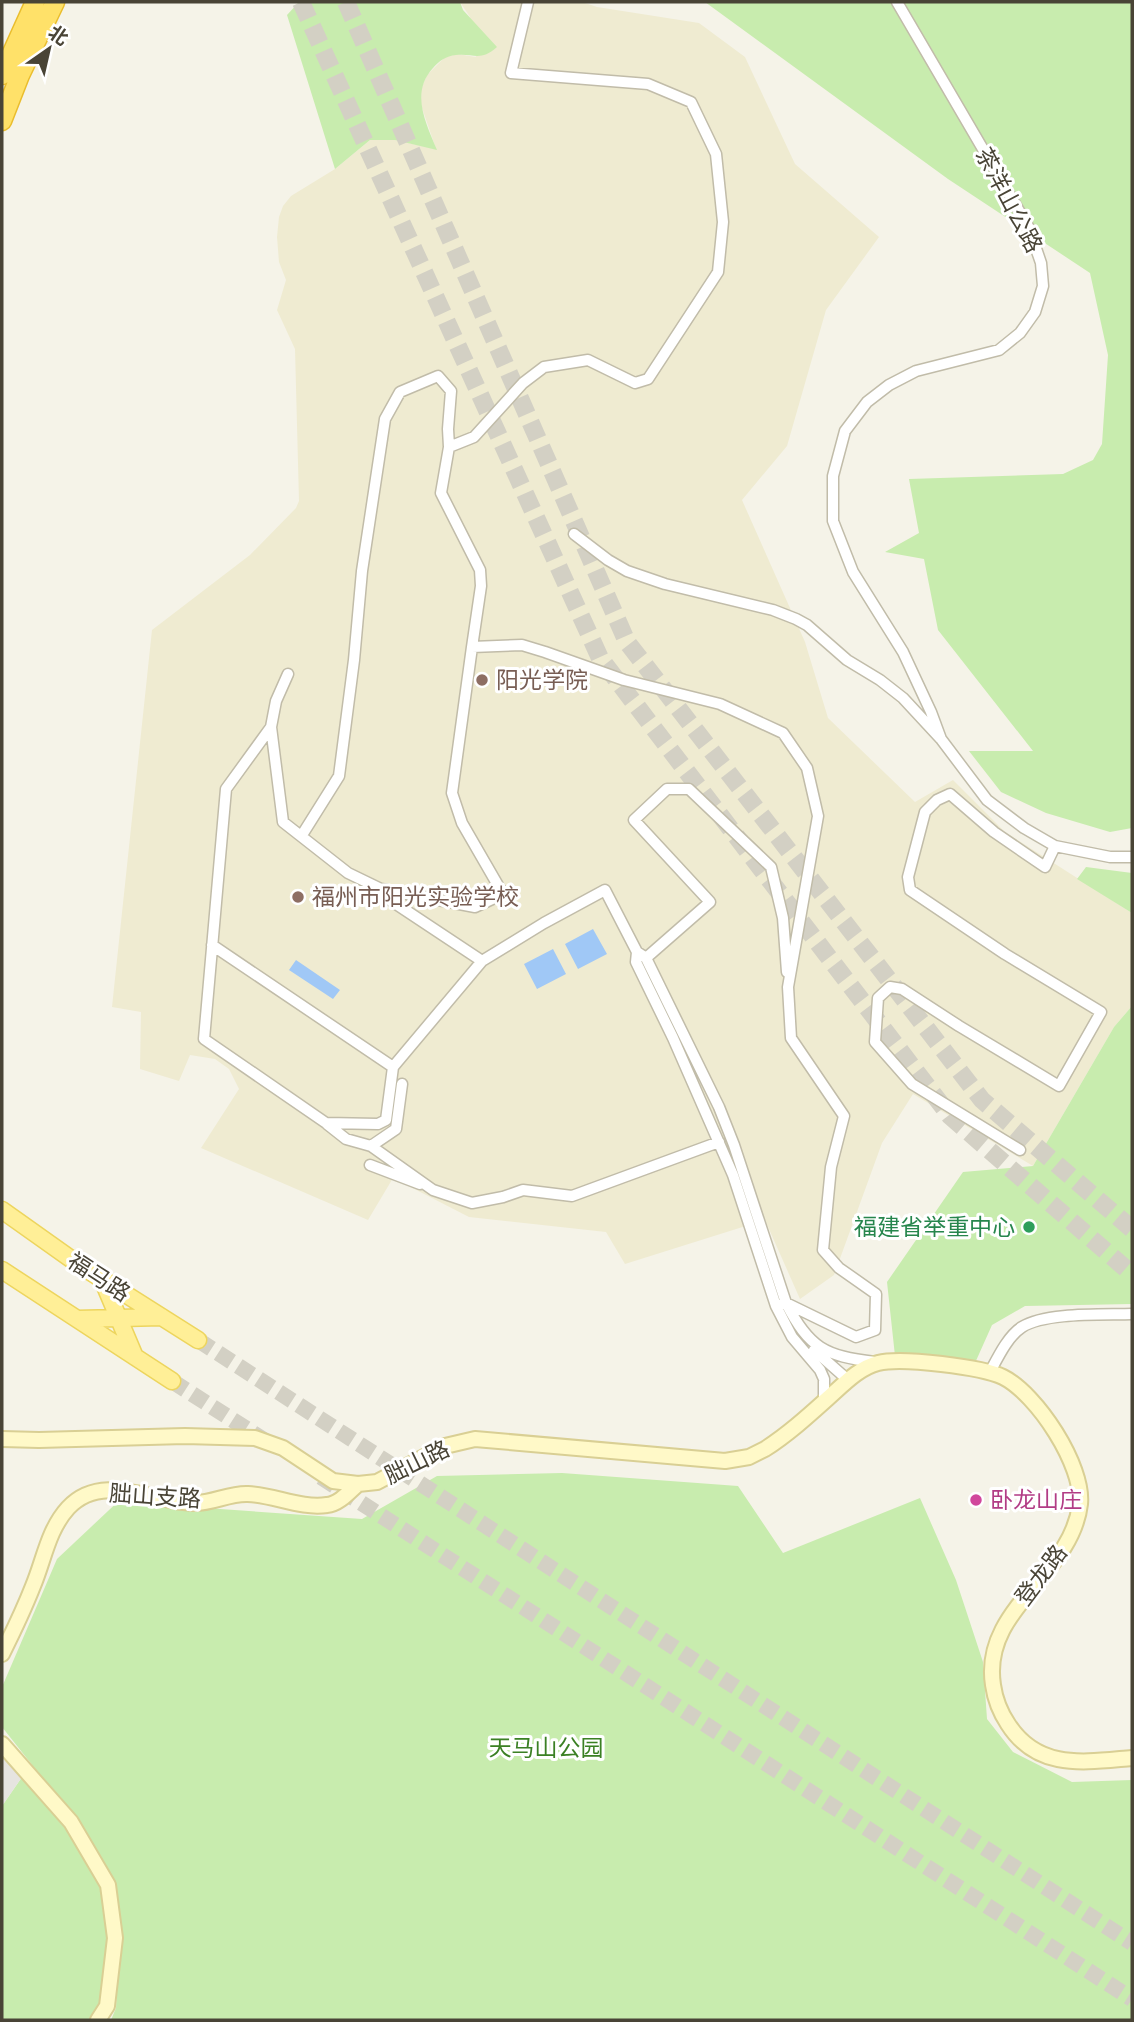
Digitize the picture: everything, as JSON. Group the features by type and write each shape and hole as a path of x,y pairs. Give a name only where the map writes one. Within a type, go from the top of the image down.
{"highway":[{"path":"2,75 35,2"},
{"path":"2,121 20,75 55,2"}],"main road":[{"name":"福马路","path":"2,1210 198,1340"},
{"name":"福马路","path":"2,1270 172,1381"},
{"path":"103,1279 135,1357"},
{"path":"77,1319 92,1316 104,1308 107,1294 103,1279"},
{"path":"77,1319 162,1317"},
{"path":"135,1357 133,1342 138,1329 148,1320 162,1317"}],"street":[{"path":"449,447 474,437 523,383 544,367 589,360 635,383 648,379 718,272 723,222 716,154 691,102 648,84 511,73 528,2"},
{"name":"茶洋山公路","path":"897,2 1028,228 1041,263 1043,286 1035,312 1020,333 999,350 916,371 889,385 867,402 845,431 835,466 833,521 853,572 903,652 941,739"},
{"path":"302,835 339,776 362,571 385,419 400,392 438,376 451,391 449,447 440,493 480,570 481,586 452,793 463,823 503,894 475,907 381,890 348,873"},
{"path":"574,534 627,571 665,584 774,610 807,625 847,660 903,698 941,739 987,800 1024,828 1055,846 1110,858 1132,857"},
{"path":"472,647 522,645 624,680 720,704 783,733 807,768 818,816 788,987"},
{"path":"288,674 276,701 271,727 283,822 348,873 482,961"},
{"path":"271,727 226,789 204,1039 346,1139 371,1146 433,1189"},
{"path":"747,1200 636,962 641,955 710,902 634,820 667,789 689,789 771,867 783,918 791,1038 844,1116 831,1167 823,1250 839,1268 876,1294 875,1330 856,1337 781,1304"},
{"path":"1020,1150 912,1084 875,1042 878,998 890,987 902,989 958,1027 1059,1086 1101,1012 1005,954 910,890 908,877 926,812 937,800 950,793 994,832 1045,867 1055,846"},
{"path":"326,1124 378,1124 386,1120 393,1067 482,961 605,890 714,1099 792,1337 848,1380"},
{"path":"212,945 393,1067"},
{"path":"371,1146 396,1129 402,1084"},
{"path":"704,1106 714,1099"},
{"path":"370,1165 472,1203 523,1190 572,1196 719,1142"},
{"path":"990,1371 1020,1327 1042,1318 1132,1314"},
{"path":"812,1350 878,1363"},
{"path":"812,1350 824,1380 824,1402"},
{"path":"824,1402 857,1372 878,1363"},
{"name":"登龙路","path":"878,1363 939,1364 990,1371 1018,1387 1040,1412 1066,1452 1077,1475 1080,1492 1077,1517 1067,1543 1015,1609 997,1640 992,1677 998,1704 1009,1726 1037,1751 1060,1761 1084,1763 1132,1758"},
{"name":"胐山路","path":"2,1439 185,1436 255,1438 283,1448 333,1481 358,1484 377,1482 445,1446 475,1439 696,1460 737,1460 765,1450 824,1402"},
{"name":"胐山支路","path":"2,1654 25,1606 53,1531 68,1507 88,1494 104,1490 129,1491 196,1503 248,1494 303,1504 329,1505 346,1496 358,1484"},
{"path":"2,1744 71,1822 108,1885 116,1938 107,2006 98,2020"}],"shaded area":[{"name":"阳光学院","path":"460,2 582,2 597,7 699,23 745,57 795,164 879,237 826,310 787,446 742,500 805,642 828,718 915,802 953,780 1005,832 1132,913 1132,1006 1114,1027 1033,1166 913,1094 882,1143 834,1275 800,1299 765,1220 625,1264 606,1232 469,1217 393,1178 368,1220 201,1148 239,1089 229,1069 215,1059 190,1055 179,1081 140,1069 141,1012 112,1007 152,630 250,555 296,508 299,501 295,349 277,310 286,280 279,262 279,217 291,196 335,169 370,140 395,140 436,149 421,105 421,89 427,75 445,57 457,54 476,57 470,17"},
{"path":"2,1755 22,1777 2,1806"}],"green space":[{"path":"299,2 460,2 463,10 497,47 481,56 456,55 446,58 435,65 426,78 422,88 422,108 437,150 395,140 370,140 335,169 287,15"},
{"path":"705,2 1132,2 1132,828 1110,832 1046,813 1001,792 969,751 1033,751 938,630 924,559 885,552 919,533 909,479 1063,474 1093,460 1102,444 1108,355 1090,273 948,179"},
{"path":"1086,867 1132,873 1132,913 1077,879"},
{"name":"福建省举重中心","path":"1132,1006 1132,1304 1025,1306 992,1325 975,1363 895,1356 887,1282 963,1172 1033,1166 1114,1027"},
{"name":"天马山公园","path":"562,1473 738,1486 783,1553 920,1498 956,1580 983,1662 987,1719 1013,1752 1072,1782 1132,1780 1132,2020 111,2020 116,2008 120,1921 112,1880 92,1844 68,1810 2,1727 2,1687 57,1559 125,1495 192,1507 362,1519 437,1476"},
{"path":"22,1777 66,1829 93,1870 103,1891 110,1913 112,1934 101,2020 2,2020 2,1806"}],"water":[{"path":"593,929 607,954 578,969 565,944"},
{"path":"553,949 566,974 537,989 524,964"},
{"path":"296,960 340,990 333,999 289,970"}],"tunnel":[{"path":"301,2 600,658 950,1116 1132,1274"},
{"path":"346,2 627,642 982,1100 1132,1229"},
{"path":"198,1340 1132,1943"},
{"path":"172,1381 267,1442"},
{"path":"321,1477 1132,1999"}],"place":[{"name":"阳光学院","path":"482,680"},
{"name":"福州市阳光实验学校","path":"298,897"},
{"name":"福建省举重中心","path":"1029,1227"},
{"name":"卧龙山庄","path":"976,1500"}]}
